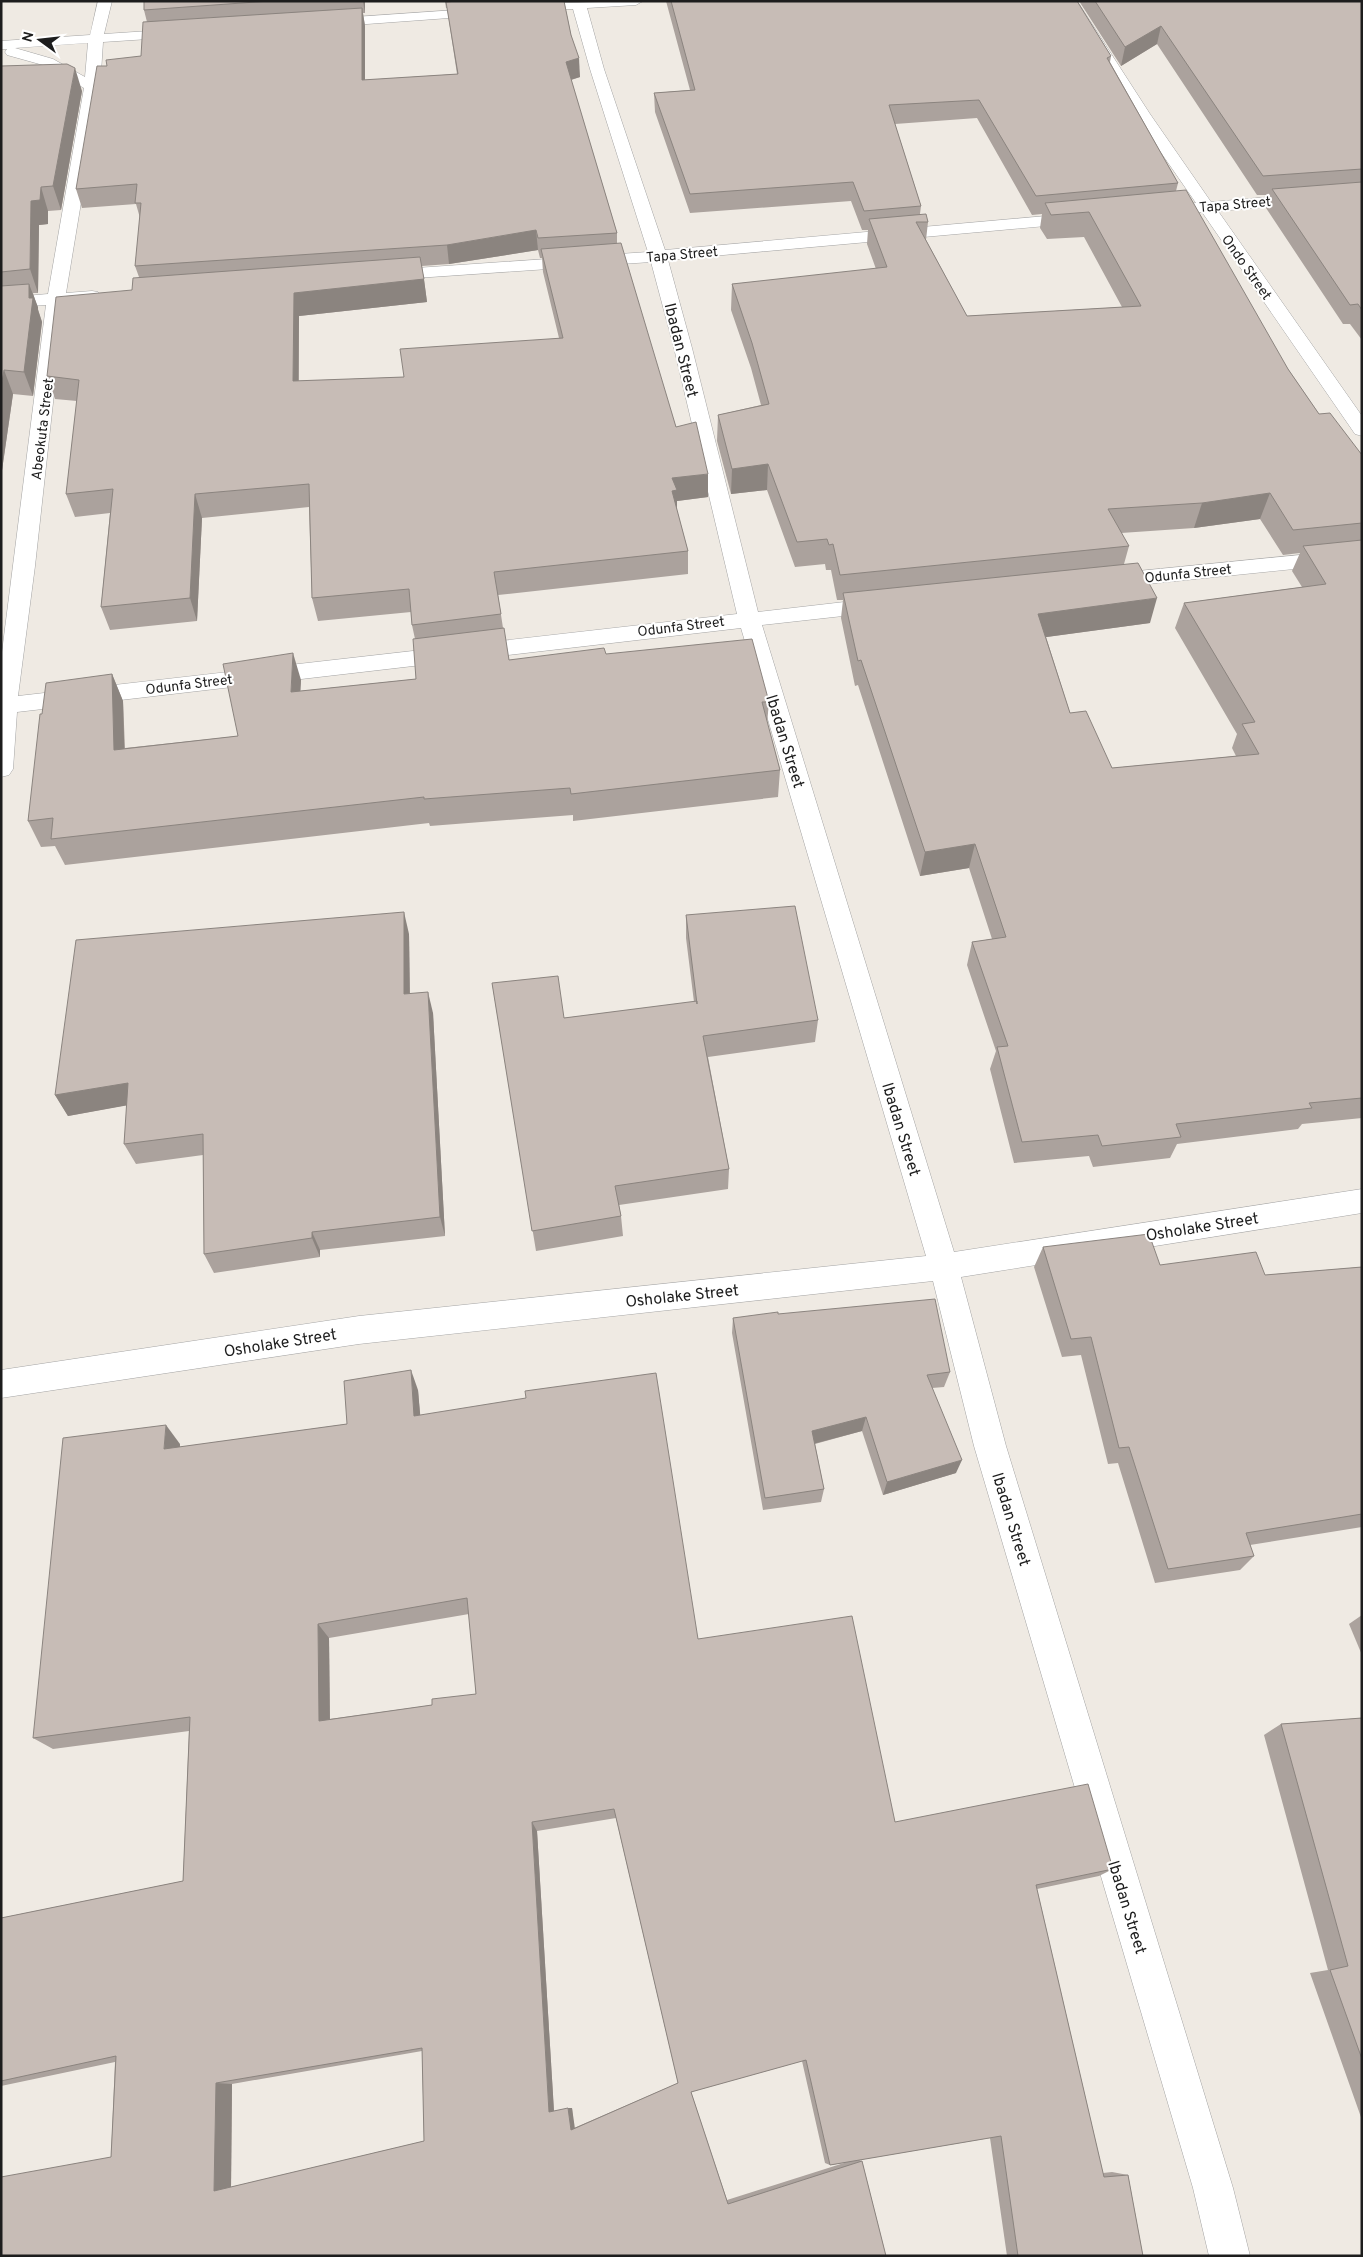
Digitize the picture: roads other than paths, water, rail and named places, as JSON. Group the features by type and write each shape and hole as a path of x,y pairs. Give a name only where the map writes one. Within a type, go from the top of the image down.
{"street":[{"name":"Abeokuta Street","path":"1,769 4,706 25,566 56,298 92,88 96,39 105,8 105,1"},
{"path":"549,7 579,3 636,1"},
{"name":"Ondo Street","path":"1070,1 1143,115 1362,430"},
{"name":"Ibadan Street","path":"579,3 597,69 658,256 683,348 749,618 944,1267 990,1446 1213,2188 1230,2256"},
{"path":"313,24 500,11"},
{"path":"1,45 195,32"},
{"path":"1,50 48,62 92,88"},
{"name":"Tapa Street","path":"1147,212 1362,194"},
{"name":"Tapa Street","path":"372,276 658,256 1098,216"},
{"path":"1,303 106,295"},
{"name":"Odunfa Street","path":"1085,584 1362,555"},
{"name":"Odunfa Street","path":"4,706 749,618 897,603"},
{"name":"Osholake Street","path":"1,1384 359,1330 944,1267 1362,1201"}]}
